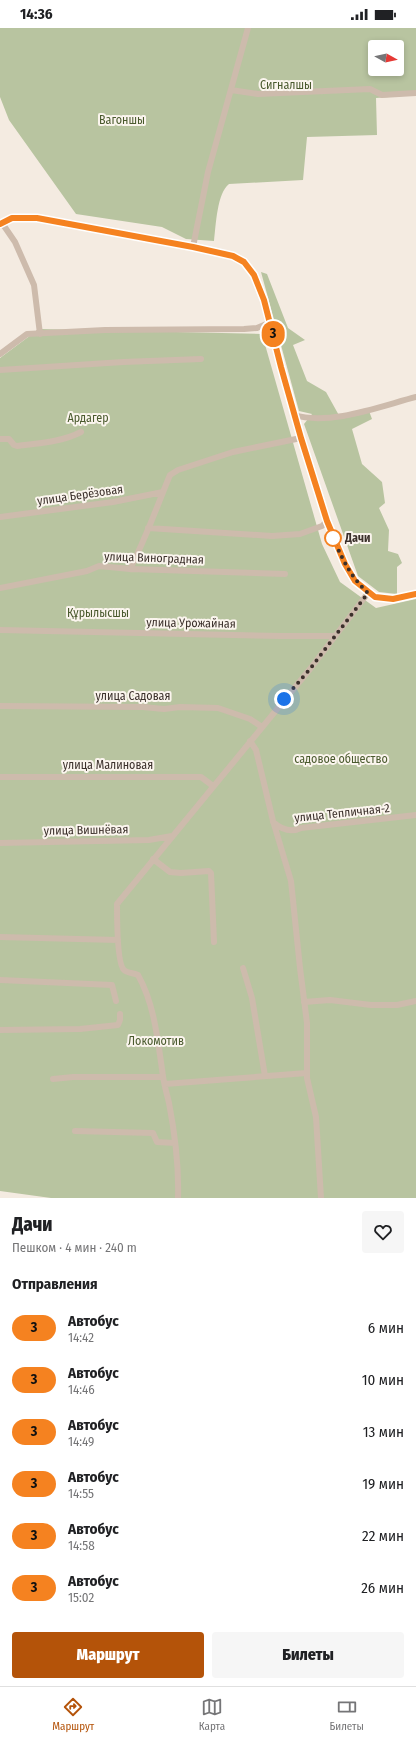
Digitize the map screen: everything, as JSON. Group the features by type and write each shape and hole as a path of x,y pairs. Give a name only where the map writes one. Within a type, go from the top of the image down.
{"street":[{"path":"193,247 208,172 248,28"},
{"path":"230,90 258,94 370,89 382,94 416,93"},
{"path":"40,334 34,285 15,242 1,223 12,218 37,218 193,247 233,256 244,262 257,282 271,322 281,367 301,438 327,521 345,564 355,581 368,593 383,599 393,599 416,594"},
{"path":"0,354 27,334 104,330 244,329 257,328 271,322"},
{"path":"0,370 123,362 201,359"},
{"path":"294,415 304,418 322,419 341,416 416,397"},
{"path":"0,439 8,439 14,446 17,446 59,440 81,432"},
{"path":"130,569 144,542 148,528 170,475 178,470 233,452 301,438"},
{"name":"улица Берёзовая","path":"0,517 113,502 163,492"},
{"path":"148,528 272,536 300,534 322,526 327,521"},
{"name":"улица Виноградная","path":"0,588 87,571 99,566 130,569 285,574"},
{"path":"178,1198 175,1143 154,1023 142,983 138,975 122,968 118,940 117,904 310,669 368,593"},
{"name":"улица Урожайная","path":"0,630 334,636"},
{"name":"улица Садовая","path":"0,706 143,707 164,709 180,707 218,708 250,719 262,727"},
{"path":"250,741 256,750 273,821 291,881 307,1022 307,1073 316,1117 321,1198"},
{"name":"улица Малиновая","path":"0,777 201,777 213,786"},
{"name":"улица Тепличная-2","path":"273,821 280,828 296,831 301,828 416,815"},
{"name":"улица Вишнёвая","path":"0,843 149,840 172,836"},
{"path":"153,859 170,872 181,873 209,871 211,873 214,942"},
{"path":"0,937 118,940"},
{"path":"243,968 252,998 265,1076"},
{"path":"0,980 112,985 116,1001"},
{"path":"304,1002 330,1000 371,1005 398,1005 416,1002"},
{"path":"0,1030 80,1029 116,1026 120,1020 120,1014"},
{"path":"165,1084 200,1083 307,1073"},
{"path":"53,1079 73,1077 163,1078"},
{"path":"75,1131 153,1132 157,1142 175,1143"}],"green space":[{"name":"Вагоншы","path":"0,28 416,28 416,95 376,98 377,135 307,137 303,180 229,184 222,194 216,218 214,241 186,239 162,227 76,214 9,120 0,97"},
{"path":"261,272 267,274 288,328 305,340 293,345 307,381 326,392 341,419 369,411 372,419 352,429 362,464 382,482 385,503 379,508 389,530 388,551 398,554 402,563 397,567 397,594 379,592 358,576 304,424 312,414 299,411"},
{"path":"39,329 262,334 322,544 340,582 376,608 416,599 416,1198 51,1198 0,1191 0,358"}],"bus line":[{"name":"3","path":"0,224 12,218 37,218 222,253 233,256 244,262 254,275 261,290 271,322 281,367 301,438 327,521 336,546 345,564 355,581 368,593 375,597 393,599 416,594"}],"place":[{"name":"Дачи","path":"333,538"}],"route":[{"path":"284,699 310,669 368,593 355,581 333,538"}],"park label":[{"name":"Сигналшы","path":"286,85"},
{"name":"Ардагер","path":"88,418"},
{"name":"Құрылысшы","path":"98,613"},
{"name":"садовое общество","path":"341,759"},
{"name":"Локомотив","path":"156,1041"}]}
